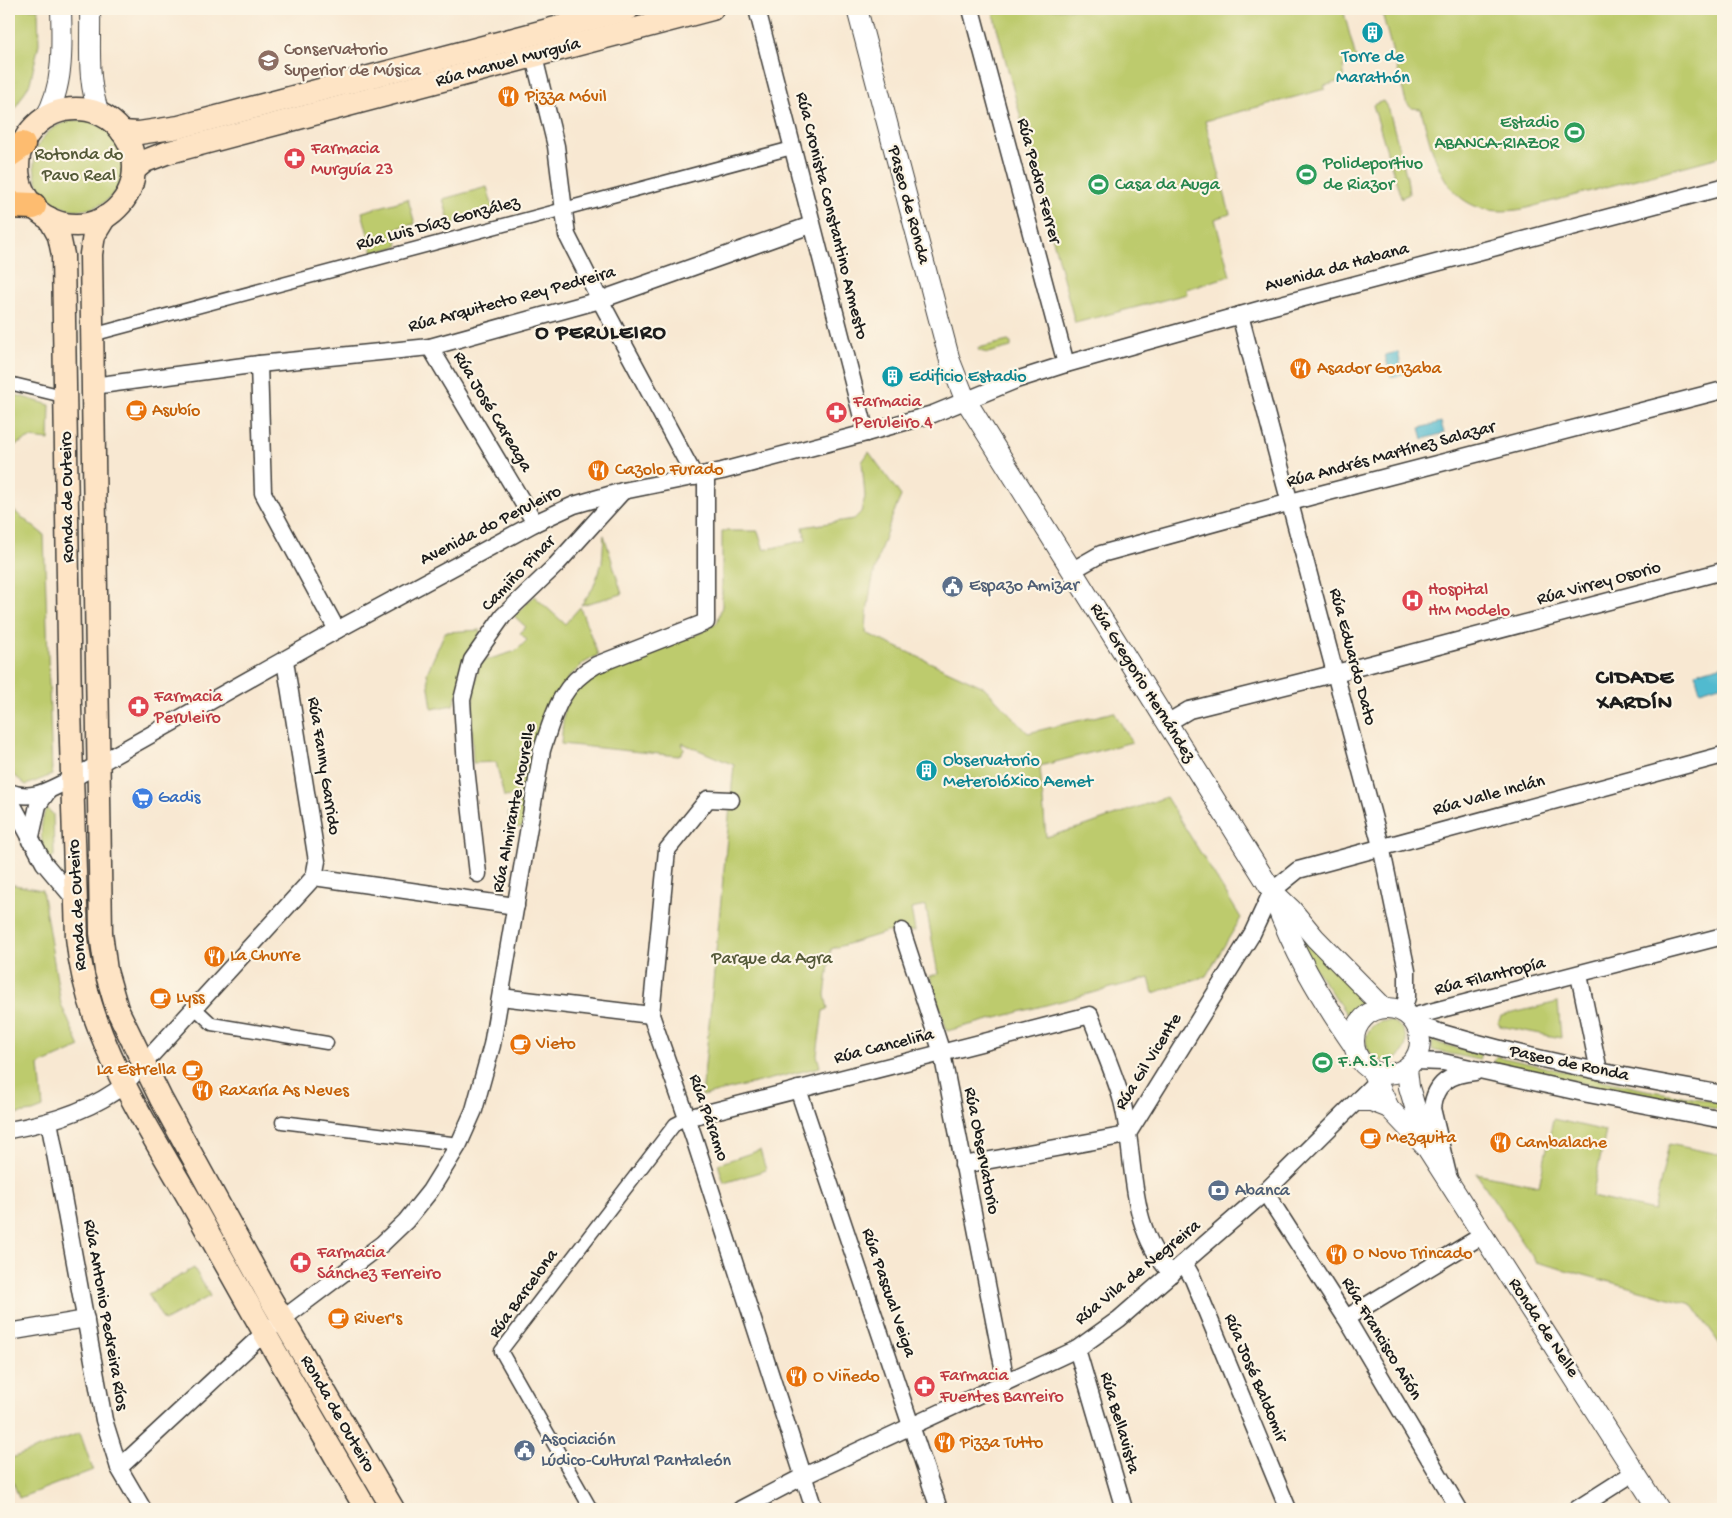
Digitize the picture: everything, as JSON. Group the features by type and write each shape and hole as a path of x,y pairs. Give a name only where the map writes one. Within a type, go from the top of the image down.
{"main road":[{"name":"Rúa Manuel Murguía","path":"122,132 139,133 179,127 628,9"},
{"name":"Rúa Manuel Murguía","path":"134,170 145,161 166,153 712,9"},
{"name":"Ronda de Outeiro","path":"366,1509 264,1333 124,1084 98,1028 86,995 80,968 72,779 67,397 62,247 59,236 30,210 18,171 15,150 31,130 45,118 72,109 100,115 122,132 131,150 134,170 125,197 105,217 91,244 101,933 106,971 117,1009 161,1099 282,1318 393,1509"},
{"name":"Ronda de Outeiro","path":"30,210 59,223 77,225 105,217"}],"street":[{"name":"Ronda de Outeiro","path":"45,118 53,100 58,78 61,9"},
{"path":"90,9 91,75 100,115"},
{"name":"Rúa Cronista Constantino Armesto","path":"757,9 866,433"},
{"name":"Paseo de Ronda","path":"857,9 950,361 965,399"},
{"name":"Rúa Pedro Ferrer","path":"972,9 1066,364"},
{"path":"534,57 556,146 567,235 600,300 700,476"},
{"name":"Rúa Luis Díaz González","path":"92,335 792,148"},
{"name":"Avenida da Habana","path":"965,399 1066,364 1240,315 1723,188"},
{"name":"Rúa Arquitecto Rey Pedreira","path":"93,386 259,364 430,346 600,300 811,225"},
{"name":"Rúa Eduardo Dato","path":"1240,315 1381,846 1406,971 1407,997 1403,1015"},
{"name":"Rúa José Careaga","path":"430,346 535,523"},
{"path":"259,364 262,493 337,630"},
{"path":"9,383 67,397"},
{"name":"Rúa Andrés Martínez Salazar","path":"1073,570 1101,554 1289,502 1723,390"},
{"name":"Avenida do Peruleiro","path":"98,764 285,661 337,630 535,523 574,505 623,492 700,476 866,433 933,414 965,399"},
{"name":"Rúa Gregorio Hernández","path":"965,399 1272,891 1286,932 1311,980 1354,1046"},
{"name":"Rúa Almirante Mourelle","path":"282,1318 353,1267 394,1233 430,1191 459,1144 485,1078 501,996 542,750 554,711 568,685 596,665 706,622 700,476"},
{"name":"Camiño Pinar","path":"478,874 466,768 462,700 472,660 503,616 555,566 623,492"},
{"name":"Rúa Virrey Osorio","path":"1167,723 1189,710 1723,572"},
{"name":"Rúa Fanny Garrido","path":"285,661 317,861 314,877"},
{"name":"Rúa Valle Inclán","path":"1272,891 1298,870 1723,755"},
{"path":"9,792 28,797 48,791 98,764"},
{"path":"30,841 38,805 48,791"},
{"path":"9,798 30,841 55,880 76,902"},
{"name":"Rúa Páramo","path":"730,800 708,799 667,850 651,1015 687,1118 814,1509"},
{"path":"9,1130 49,1121 110,1096 124,1084 195,1008 314,877 516,906"},
{"name":"Rúa Gregorio Hernández","path":"1272,891 1292,910 1315,938 1403,1015"},
{"name":"Rúa Gil Vicente","path":"963,1165 1127,1135 1252,934 1272,891"},
{"name":"Rúa Observatorio","path":"902,931 942,1053 1006,1382"},
{"name":"Rúa Filantropía","path":"1403,1015 1579,975 1723,936"},
{"path":"1579,975 1599,1070"},
{"path":"501,996 651,1015"},
{"path":"195,1008 212,1024 327,1043"},
{"path":"1373,1011 1403,1015 1421,1043 1411,1065 1399,1073 1378,1076 1363,1065 1354,1046 1358,1026 1364,1017 1373,1011"},
{"name":"Rúa José Baldomir","path":"1090,1015 1122,1101 1140,1219 1158,1260 1178,1268 1193,1278 1288,1509"},
{"name":"Rúa Canceliña","path":"687,1118 798,1088 1090,1015"},
{"name":"Paseo de Ronda","path":"1403,1015 1490,1047 1723,1094"},
{"name":"Paseo de Ronda","path":"1411,1065 1444,1062 1660,1109 1723,1120"},
{"name":"Ronda de Nelle","path":"1411,1065 1409,1087 1427,1148"},
{"name":"Paseo de Ronda","path":"1450,1183 1432,1108 1434,1097 1438,1088 1451,1077 1484,1071"},
{"name":"Ronda de Nelle","path":"1378,1076 1389,1108 1427,1148 1658,1509"},
{"name":"Rúa Vila de Negreira","path":"741,1509 804,1476 1077,1349 1119,1319 1265,1192 1359,1101 1378,1076"},
{"name":"Rúa Pascual Veiga","path":"798,1088 939,1509"},
{"path":"1359,1101 1371,1101 1389,1108"},
{"name":"Rúa Barcelona","path":"591,1509 501,1351 675,1124 687,1118"},
{"name":"Rúa Antonio Pedreira Ríos","path":"49,1121 104,1420 119,1468 143,1509"},
{"path":"282,1122 459,1144"},
{"name":"Rúa Francisco Añón","path":"1265,1192 1346,1318 1459,1509"},
{"path":"1346,1318 1483,1235"},
{"path":"119,1468 282,1318"},
{"path":"9,1332 86,1319"},
{"name":"Rúa Bellavista","path":"1077,1349 1124,1509"},
{"path":"1577,1509 1634,1472"}],"green space":[{"path":"9,9 38,9 39,44 30,83 9,119"},
{"name":"Casa da Auga","path":"992,9 1343,9 1357,62 1343,66 1345,80 1324,86 1325,89 1205,121 1230,214 1215,219 1230,276 1186,289 1187,294 1075,323"},
{"name":"Estadio ABANCA-RIAZOR","path":"1381,9 1723,9 1723,156 1523,209 1498,211 1478,207 1462,198 1450,186 1440,170 1421,109 1411,108 1406,102"},
{"path":"1383,101 1389,110 1407,178 1409,194 1401,198 1373,105"},
{"name":"Rotonda do Pavo Real","path":"79,120 96,124 111,133 120,148 124,165 120,182 111,197 96,206 79,210 62,206 47,197 38,182 34,165 38,148 47,133 62,124"},
{"path":"487,187 494,212 450,224 443,199"},
{"path":"408,199 415,224 394,229 398,246 373,253 362,212"},
{"path":"1008,341 1011,343 1011,347 988,353 979,351 978,348"},
{"path":"9,393 50,405 49,440 30,438 9,448"},
{"name":"Parque da Agra","path":"869,452 901,496 877,563 869,598 866,633 984,687 1028,733 1114,712 1132,742 1040,766 1046,837 1085,826 1166,797 1241,918 1206,976 1153,993 1149,978 947,1031 930,976 938,974 926,906 911,909 915,931 887,932 831,949 825,995 828,1009 823,1011 817,1055 820,1067 702,1096 734,765 682,743 684,749 679,756 561,744 564,710 577,686 608,669 700,633 717,623 722,606 722,531 758,531 764,550 806,540 803,527 854,519 861,512 865,497 862,462"},
{"path":"9,502 14,511 44,535 52,775 26,785 9,771"},
{"path":"604,535 622,594 581,605 593,588 602,563"},
{"path":"534,596 565,624 580,607 598,655 584,663 568,678 523,827 512,828 508,813 515,813 513,796 504,797 496,762 473,763 473,700 480,662 516,651 527,640 520,633 526,627 514,616"},
{"path":"481,630 453,705 432,709 427,673 445,632"},
{"path":"46,808 53,814 54,856 48,862 43,849 41,835"},
{"path":"9,884 42,890 61,1004 80,1047 39,1065 43,1108 33,1112 9,1115"},
{"path":"1286,919 1365,1000 1347,1015 1315,969"},
{"path":"1558,1002 1561,1038 1500,1026 1498,1023 1501,1016"},
{"path":"1386,1021 1400,1027 1406,1041 1400,1055 1386,1061 1372,1055 1366,1041 1372,1027"},
{"path":"1432,1039 1441,1044 1481,1053 1479,1060 1432,1050"},
{"path":"1496,1056 1646,1090 1723,1103 1723,1110 1644,1097 1494,1063"},
{"path":"1553,1119 1606,1131 1592,1197 1654,1211 1669,1144 1723,1155 1723,1186 1718,1221 1723,1223 1723,1349 1692,1304 1536,1262 1476,1173 1539,1186"},
{"path":"760,1150 766,1170 724,1183 718,1164"},
{"path":"194,1268 210,1296 164,1321 148,1294"},
{"path":"80,1433 93,1470 19,1498 9,1471 9,1459"}],"water":[{"path":"1398,352 1403,375 1391,377 1385,355"},
{"path":"1441,422 1444,433 1423,439 1420,428"},
{"path":"1723,665 1723,684 1700,691 1695,673"}],"place":[{"name":"Torre de Marathón","path":"1373,32"},
{"name":"Conservatorio Superior de Música","path":"268,60"},
{"name":"Pizza Móvil","path":"509,97"},
{"name":"Estadio ABANCA-RIAZOR","path":"1575,133"},
{"name":"Farmacia Murguía 23","path":"295,159"},
{"name":"Polideportivo de Riazor","path":"1307,174"},
{"name":"Casa da Auga","path":"1099,185"},
{"name":"Asador Gonzaba","path":"1301,369"},
{"name":"Edificio Estadio","path":"893,377"},
{"name":"Asubío","path":"136,411"},
{"name":"Farmacia Peruleiro 4","path":"837,412"},
{"name":"Cazolo Furado","path":"599,470"},
{"name":"Espazo Amizar","path":"953,586"},
{"name":"Hospital HM Modelo","path":"1412,600"},
{"name":"Farmacia Peruleiro","path":"138,707"},
{"name":"Observatorio Meterolóxico Aemet","path":"927,771"},
{"name":"Gadis","path":"142,798"},
{"name":"La Churre","path":"214,956"},
{"name":"Lyss","path":"160,998"},
{"name":"Vieto","path":"520,1044"},
{"name":"F.A.S.T.","path":"1322,1062"},
{"name":"La Estrella","path":"192,1070"},
{"name":"Raxaría As Neves","path":"203,1091"},
{"name":"Mezquita","path":"1370,1138"},
{"name":"Cambalache","path":"1500,1143"},
{"name":"Abanca","path":"1219,1191"},
{"name":"O Novo Trincado","path":"1337,1254"},
{"name":"Farmacia Sánchez Ferreiro","path":"301,1263"},
{"name":"River's","path":"338,1319"},
{"name":"O Viñedo","path":"797,1377"},
{"name":"Farmacia Fuentes Barreiro","path":"924,1386"},
{"name":"Pizza Tutto","path":"944,1443"},
{"name":"Asociación Lúdico-Cultural Pantaleón","path":"525,1450"}],"district":[{"name":"O PERULEIRO","path":"601,334"},
{"name":"CIDADE XARDÍN","path":"1635,692"}]}
